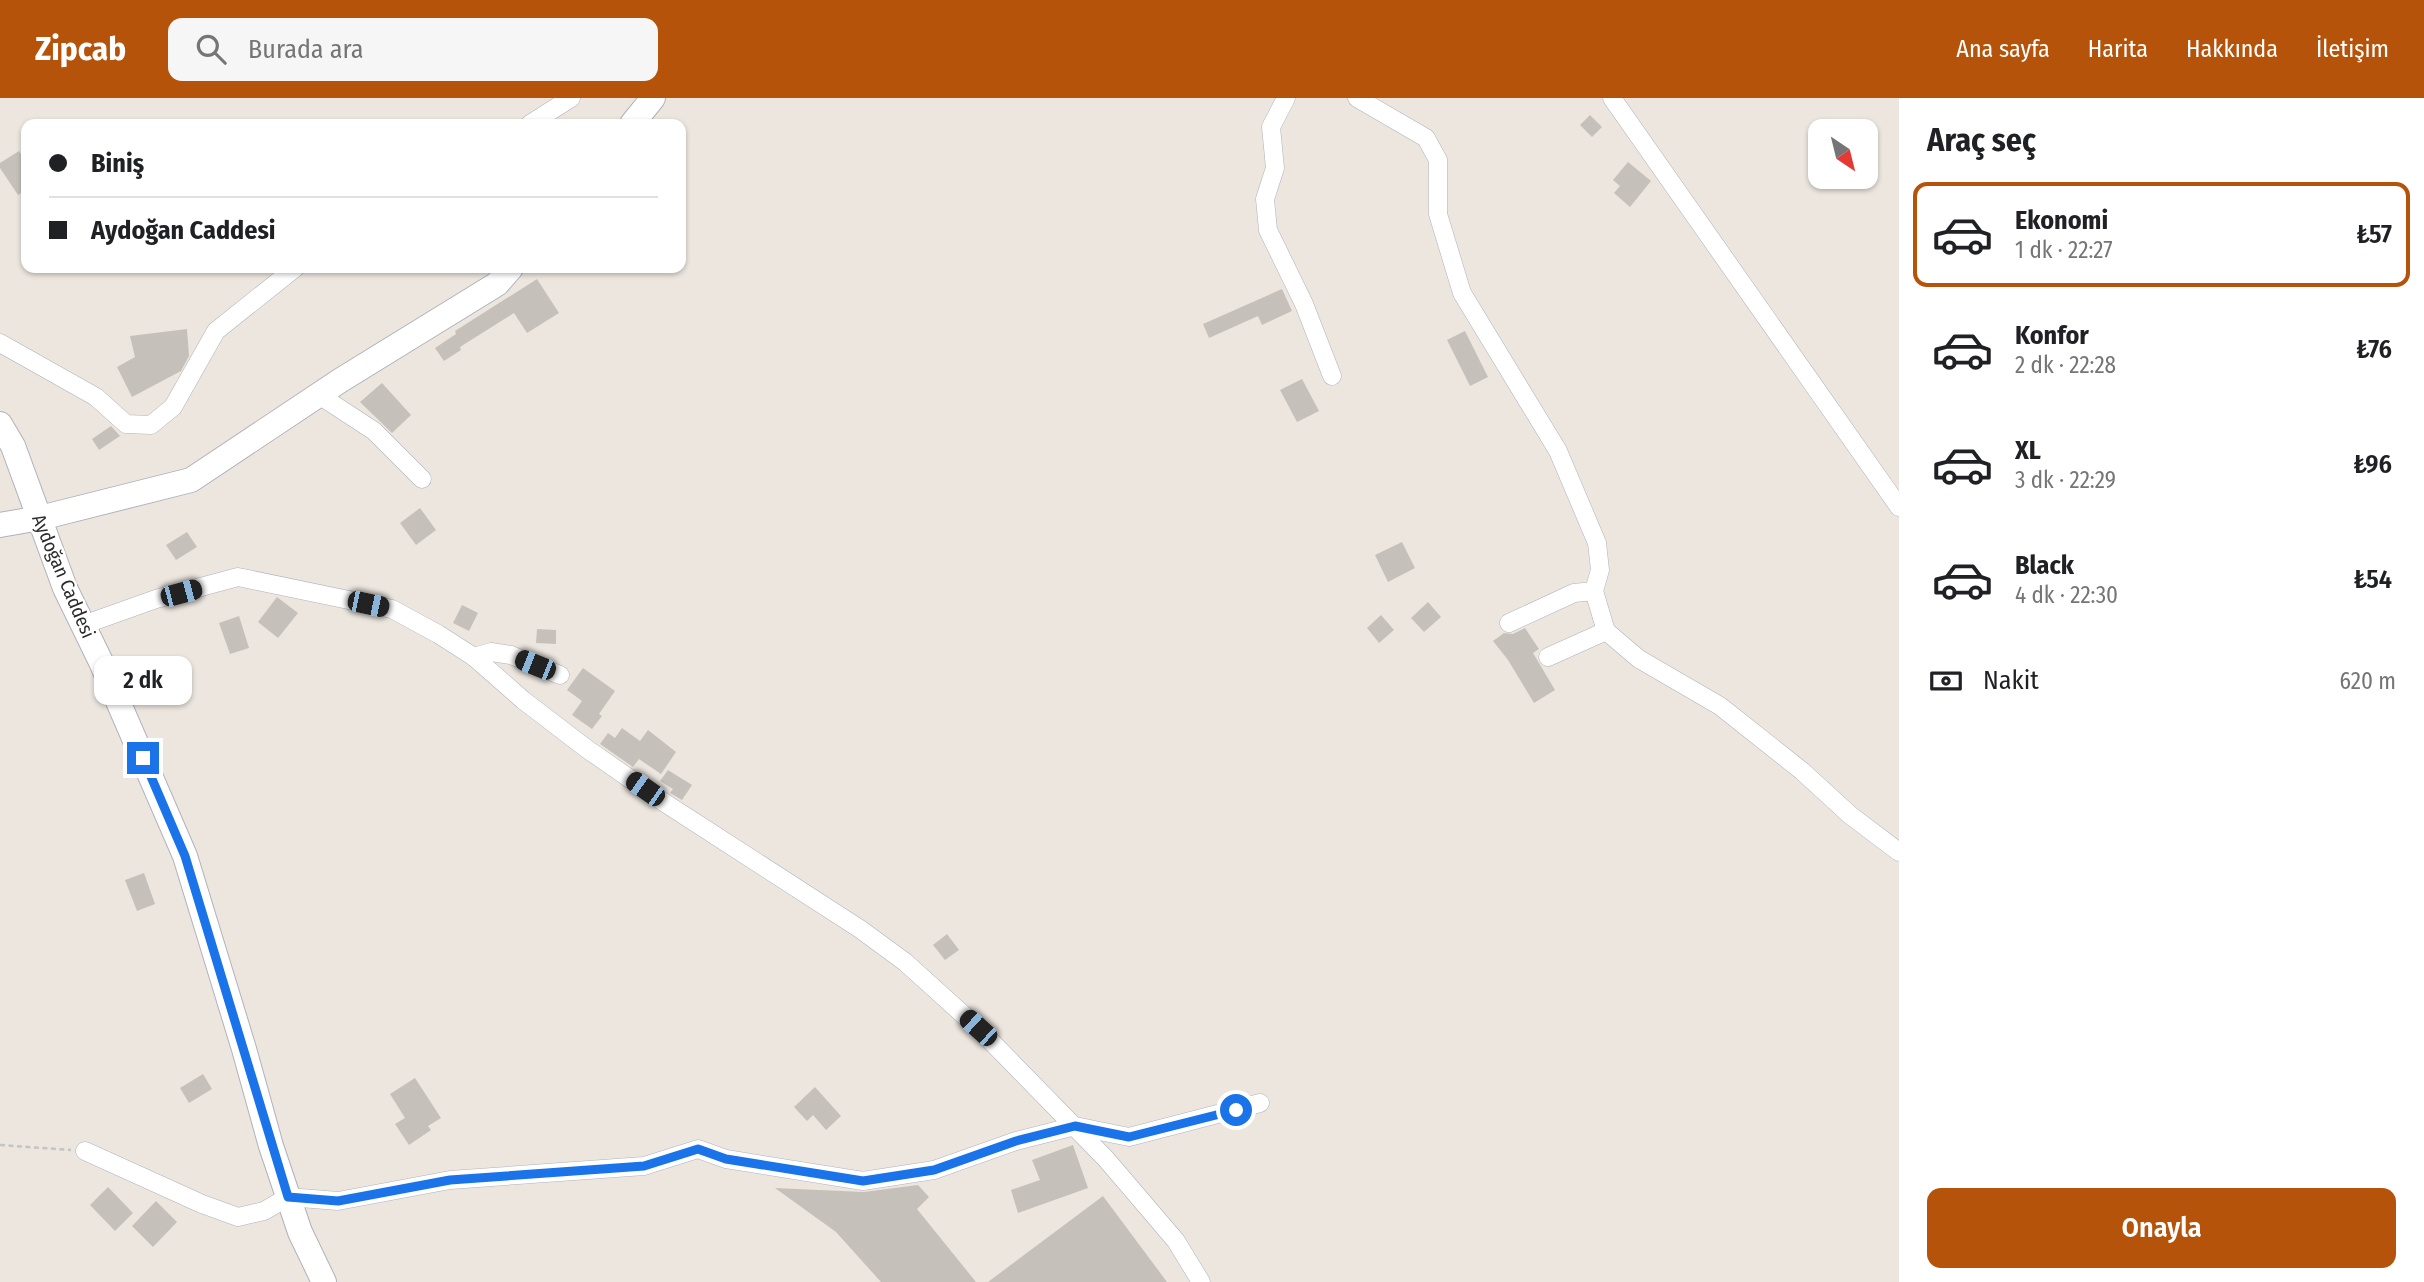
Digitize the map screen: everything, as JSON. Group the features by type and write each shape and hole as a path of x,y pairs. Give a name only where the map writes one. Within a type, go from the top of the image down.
{"street":[{"path":"538,119 571,98"},
{"path":"636,119 653,98"},
{"path":"1286,98 1270,127 1275,168 1265,200 1268,230 1304,304 1332,376"},
{"path":"1357,98 1426,138 1438,160 1438,214 1462,293 1558,451 1597,543 1600,570 1594,591 1605,631 1639,659 1720,706 1802,771 1850,815 1899,852"},
{"path":"1612,98 1899,507"},
{"path":"0,343 96,397 126,424 152,425 173,407 216,331 289,273"},
{"path":"0,525 40,518 191,480 318,395 497,284 507,273"},
{"path":"318,395 374,431 422,479"},
{"name":"Aydoğan Caddesi","path":"0,424 12,446 65,588 185,856 288,1197 300,1232 324,1282"},
{"path":"83,625 156,599 238,577 391,609 438,634 474,657 523,700 587,749 675,810 860,929 905,962 978,1028 1107,1159 1177,1241 1201,1282"},
{"path":"1509,623 1574,593 1594,591"},
{"path":"1548,657 1605,631"},
{"path":"474,657 491,652 511,655 560,675"},
{"path":"85,1152 201,1204 238,1217 264,1211 288,1197 338,1201 450,1180 644,1166 698,1149 726,1159 863,1181 934,1170 1016,1141 1075,1126 1129,1137 1260,1103"}],"path":[{"path":"0,1145 85,1152"}],"building":[{"path":"1590,115 1602,127 1592,137 1580,125"},
{"path":"19,151 21,193 18,195 0,168 0,163"},
{"path":"1628,162 1651,181 1630,207 1614,193 1620,186 1613,180"},
{"path":"537,279 559,313 527,333 514,313 460,347 461,350 444,361 435,348 456,334 455,331"},
{"path":"1282,289 1292,311 1262,325 1258,316 1209,338 1203,324"},
{"path":"187,329 189,356 181,371 132,397 117,367 135,357 130,336"},
{"path":"1465,331 1488,377 1470,386 1447,340"},
{"path":"1302,379 1319,411 1297,422 1280,390"},
{"path":"382,383 411,415 392,433 360,402"},
{"path":"111,426 120,436 99,450 92,439"},
{"path":"420,508 436,530 416,545 400,523"},
{"path":"187,532 197,547 176,560 166,545"},
{"path":"1402,542 1415,568 1388,582 1375,555"},
{"path":"277,597 298,613 278,638 258,622"},
{"path":"1428,602 1441,617 1424,632 1411,618"},
{"path":"462,605 478,613 469,631 453,623"},
{"path":"1381,615 1394,630 1379,643 1367,628"},
{"path":"239,616 249,648 230,654 219,623"},
{"path":"1525,628 1539,649 1533,653 1555,690 1534,703 1493,641 1504,633 1513,634"},
{"path":"537,629 556,630 556,644 536,643"},
{"path":"583,668 615,691 592,729 572,715 582,701 567,690"},
{"path":"622,728 640,741 648,730 676,752 661,774 639,759 633,767 600,744 608,733 615,738"},
{"path":"668,770 692,785 682,800 670,793 673,789 660,781"},
{"path":"144,873 155,904 137,911 125,880"},
{"path":"947,934 959,950 945,960 933,945"},
{"path":"203,1074 212,1089 189,1103 180,1088"},
{"path":"415,1078 441,1118 428,1126 431,1130 409,1145 395,1124 405,1118 390,1094"},
{"path":"815,1087 841,1116 826,1130 813,1115 807,1121 794,1107"},
{"path":"1073,1145 1088,1188 1018,1213 1011,1190 1040,1180 1032,1160"},
{"path":"918,1185 929,1197 917,1209 976,1282 881,1282 836,1232 775,1188 864,1192"},
{"path":"108,1187 133,1213 115,1231 90,1205"},
{"path":"1103,1196 1167,1282 988,1282"},
{"path":"156,1201 177,1222 153,1247 132,1226"}],"route":[{"path":"143,758 185,856 288,1197 338,1201 450,1180 644,1166 698,1149 726,1159 863,1181 934,1170 1016,1141 1075,1126 1129,1137 1236,1110"}]}
